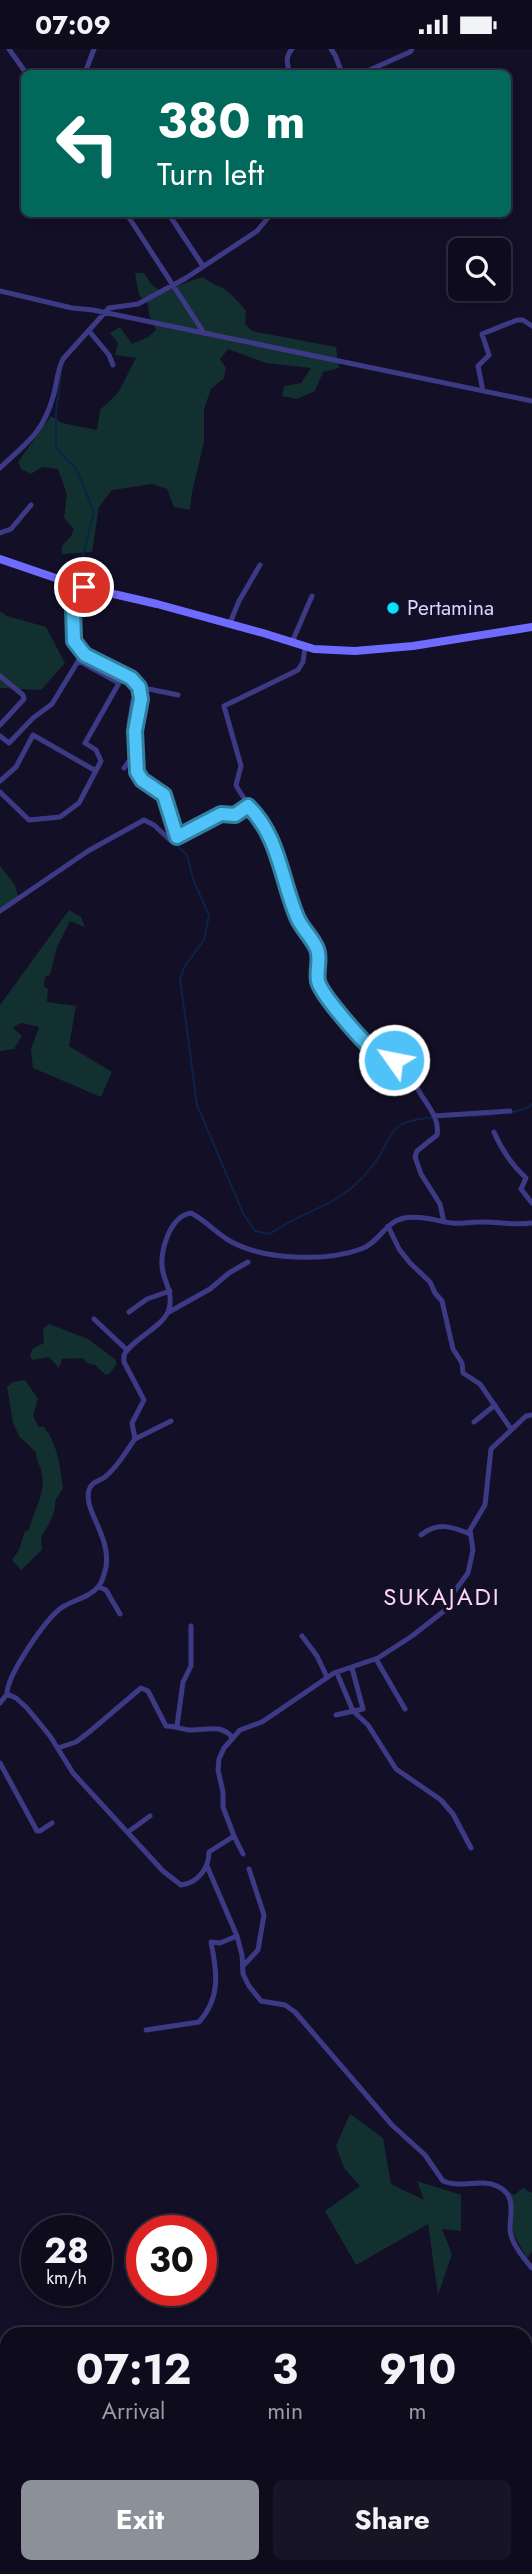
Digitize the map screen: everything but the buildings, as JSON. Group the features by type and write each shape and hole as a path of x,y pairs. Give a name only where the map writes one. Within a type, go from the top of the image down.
{"main road":[{"path":"0,559 82,587 230,624 320,650 355,651 412,646 532,627"}],"street":[{"path":"9,49 24,70"},
{"path":"86,70 94,49"},
{"path":"289,70 286,60 292,49"},
{"path":"331,49 341,70"},
{"path":"370,70 412,49"},
{"path":"128,217 204,333"},
{"path":"171,217 203,266"},
{"path":"0,468 38,433 53,398 63,359 104,313 117,306 138,304 171,285 257,231 269,217"},
{"path":"0,291 532,401"},
{"path":"483,391 478,366 489,353 482,334 517,320 523,320 532,326"},
{"path":"89,331 109,355 113,365"},
{"path":"0,533 10,530 31,505"},
{"path":"230,624 239,601 260,565"},
{"path":"0,792 29,820 60,817 79,803 102,761 96,750 85,743 119,683 81,656 74,641 73,607 82,587"},
{"path":"292,642 312,596"},
{"path":"305,647 298,670 224,706 242,767 236,785 248,806 265,825 298,918 318,952 318,982 322,990 374,1051 408,1066 435,1119 437,1135 417,1151 415,1157 421,1174 440,1204 444,1222"},
{"path":"81,656 131,678 139,687 178,695"},
{"path":"0,736 7,746 33,718 52,704 81,656"},
{"path":"0,676 23,695 23,699 0,725"},
{"path":"139,687 133,759 138,775 164,795 174,838"},
{"path":"129,725 138,700"},
{"path":"26,731 96,771"},
{"path":"0,781 16,767 33,735"},
{"path":"124,768 133,759"},
{"path":"174,838 221,814 235,815 248,806"},
{"path":"0,911 44,880 73,864 88,851 144,820 174,838"},
{"path":"435,1119 510,1111"},
{"path":"494,1132 502,1151 526,1178 521,1189 532,1203"},
{"path":"169,1312 170,1291 162,1269 163,1256 173,1224 185,1214 195,1214 239,1245 282,1256 335,1255 362,1249 372,1244 388,1226 404,1218 520,1225 532,1223"},
{"path":"388,1226 399,1249 430,1282 442,1301 453,1349 462,1363 463,1373 480,1384 512,1430"},
{"path":"135,1439 132,1423 144,1400 124,1362 127,1350 169,1312 210,1289 248,1262"},
{"path":"129,1312 147,1299 170,1291"},
{"path":"94,1319 127,1350"},
{"path":"474,1422 495,1405"},
{"path":"243,1854 223,1807 218,1768 223,1749 240,1730 262,1722 337,1672 376,1659 412,1636 445,1609 468,1573 473,1550 470,1534 472,1524 485,1505 491,1449 529,1414 532,1415"},
{"path":"0,1703 7,1694 8,1681 18,1664 53,1615 68,1603 99,1587 104,1577 107,1552 104,1538 89,1505 88,1493 91,1485 113,1469 135,1439 171,1421"},
{"path":"421,1535 437,1526 455,1528 470,1534"},
{"path":"99,1587 106,1590 120,1614"},
{"path":"177,1726 183,1682 191,1667 191,1626"},
{"path":"302,1636 317,1657 327,1678"},
{"path":"376,1659 405,1709"},
{"path":"336,1715 361,1710 363,1707 352,1668"},
{"path":"337,1672 353,1711 368,1725 396,1769 447,1806 471,1847"},
{"path":"58,1748 76,1742 141,1688 148,1691 165,1725 190,1730 220,1729 232,1737"},
{"path":"7,1694 16,1697 27,1708 58,1748 72,1773 163,1871 181,1885 197,1878 206,1866 209,1852 234,1836"},
{"path":"0,1763 37,1831 40,1832 52,1823"},
{"path":"128,1832 150,1816"},
{"path":"206,1866 237,1936 244,1978 259,1999 285,2005 295,2012 392,2125 425,2155 438,2177 454,2185 484,2183 499,2186 505,2191 512,2206 512,2235 532,2268"},
{"path":"243,1966 258,1950 264,1915 249,1869"},
{"path":"146,2030 199,2022 212,2003 217,1979 211,1942 219,1943 237,1936"}],"green space":[{"path":"135,273 144,273 151,284 161,291 203,277 227,291 239,302 246,311 245,324 252,331 336,347 339,368 323,372 315,391 297,399 282,396 284,386 301,383 311,368 266,363 228,349 220,359 226,368 224,378 211,389 204,409 204,442 190,510 174,507 167,489 152,484 112,490 99,507 92,552 62,554 62,546 74,529 64,518 67,495 58,469 42,467 31,474 21,469 18,462 51,416 62,423 97,430 100,410 118,393 136,358 115,355 118,343 110,333 120,327 132,344 156,330 148,304 139,295"},
{"path":"0,611 7,616 46,627 65,663 41,690 0,688"},
{"path":"0,866 15,885 19,899 0,910"},
{"path":"69,910 81,917 85,927 70,921 57,947 50,975 45,977 44,986 48,989 47,1002 76,1006 69,1046 112,1072 101,1097 33,1068 31,1049 39,1027 21,1023 13,1028 22,1036 14,1049 0,1051 0,1005"},
{"path":"49,1324 88,1339 116,1360 116,1365 106,1375 83,1358 62,1359 59,1368 49,1357 33,1360 30,1357 32,1349 44,1343 43,1329"},
{"path":"25,1380 38,1399 33,1416 39,1427 44,1427 52,1441 58,1456 63,1488 55,1501 51,1520 41,1537 42,1550 21,1570 12,1560 19,1550 25,1531 29,1530 43,1481 36,1452 19,1436 13,1423 7,1387 13,1382"},
{"path":"350,2114 383,2138 391,2184 424,2200 417,2181 461,2195 461,2231 442,2229 452,2254 438,2295 428,2224 356,2265 325,2211 360,2186 344,2168 336,2146"},
{"path":"523,2188 532,2193 532,2252 527,2258 513,2233 508,2191 514,2195"}],"waterway":[{"path":"61,373 56,412 56,447 76,468 94,512 77,580"},
{"path":"74,589 66,623 69,639 78,655"},
{"path":"121,682 130,687 135,698"},
{"path":"133,718 137,703"},
{"path":"130,726 130,759"},
{"path":"130,764 134,777 159,798 170,836"},
{"path":"172,841 187,855 194,882 209,915 204,940 185,966 180,978 197,1105 243,1213 255,1231 270,1234 349,1190 375,1163 394,1131 405,1123 427,1118 497,1114"},
{"path":"510,1113 532,1104"}],"place":[{"name":"Pertamina","path":"393,608"}],"district":[{"name":"SUKAJADI","path":"442,1596"}],"route":[{"path":"84,587 76,596 73,607 74,641 85,655 131,678 139,687 141,699 135,731 137,772 142,780 164,795 177,837 221,814 239,814 248,806 257,815 265,825 277,852 287,891 301,925 318,952 320,986 374,1051 394,1060"}]}
